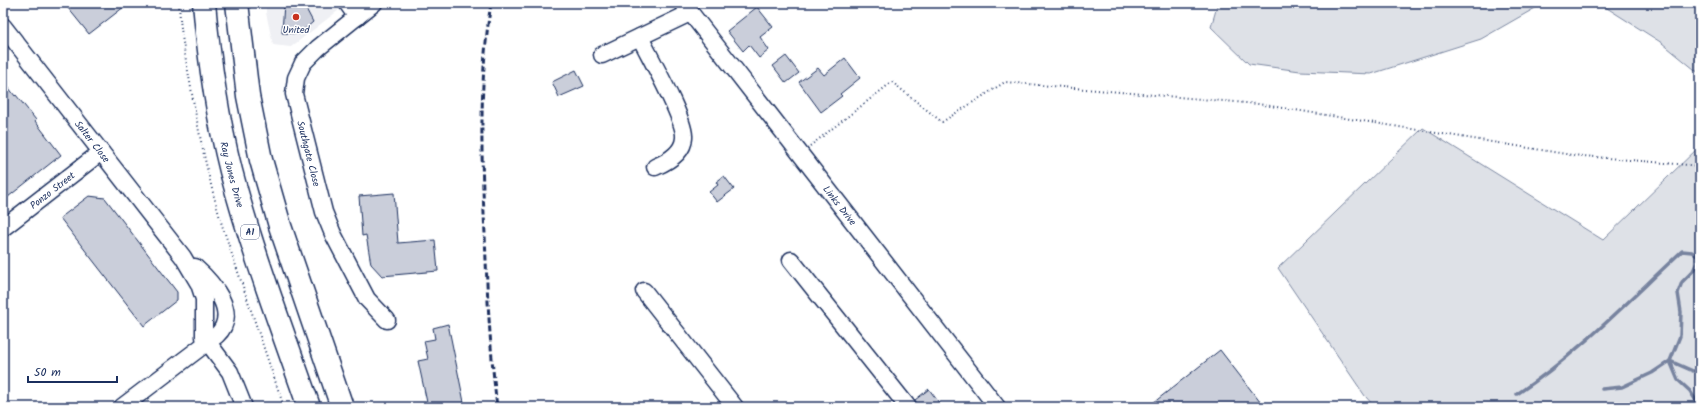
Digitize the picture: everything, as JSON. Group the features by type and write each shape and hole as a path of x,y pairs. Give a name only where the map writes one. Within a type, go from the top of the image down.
{"highway":[{"name":"Ray Jones Drive","path":"204,3 213,80 232,171 253,244 309,407"},
{"path":"237,3 248,96 261,160 280,226 342,407"}],"street":[{"path":"347,3 365,8"},
{"name":"Southgate Close","path":"365,8 318,48 303,63 296,78 294,94 324,212 333,234 367,299 387,320"},
{"path":"602,55 640,37 686,8"},
{"name":"Links Drive","path":"686,8 997,407"},
{"name":"Salter Close","path":"3,26 183,257 209,282 220,296 224,306 226,317 222,328 122,407"},
{"path":"640,37 681,120 684,138 682,148 676,154 655,167"},
{"name":"Ponzo Street","path":"3,228 101,152"},
{"path":"791,260 908,407"},
{"path":"644,291 735,407"},
{"path":"206,341 230,372 244,407"}],"path":[{"path":"800,153 892,82 942,122 1005,82 1258,104 1572,155 1700,166"}],"shaded area":[{"path":"266,3 348,3 291,47 273,45 266,13"},
{"path":"1218,3 1544,3 1481,39 1371,74 1300,71 1249,64 1211,27"},
{"path":"1599,3 1700,3 1700,74 1662,43"},
{"path":"1423,128 1603,240 1700,146 1700,407 1375,407 1365,396 1278,268"}],"building":[{"path":"64,3 129,3 89,34"},
{"name":"United","path":"284,3 303,3 313,22 299,34 282,33"},
{"path":"757,7 773,27 760,37 769,50 759,58 749,45 743,51 727,31"},
{"path":"786,56 799,73 786,83 773,66"},
{"path":"845,58 860,78 840,94 842,96 821,112 799,82 818,68 824,75"},
{"path":"576,70 584,86 559,97 552,82"},
{"path":"3,80 36,120 35,121 61,155 8,197 3,191"},
{"path":"724,176 734,189 717,202 709,192 718,185 716,182"},
{"path":"394,193 398,243 435,240 438,271 382,276 371,264 366,235 362,236 359,196"},
{"path":"89,196 105,198 177,292 177,300 144,326 60,218"},
{"path":"448,324 465,407 428,407 418,361 428,359 424,341 435,339 433,328"},
{"path":"1220,350 1264,407 1148,407"},
{"path":"929,389 942,407 920,407 916,402 915,400"}],"waterway":[{"path":"1517,394 1561,362 1582,344 1682,251 1692,252 1699,258 1693,271 1682,282 1678,293 1681,312 1680,336 1670,361 1678,380 1690,391 1700,407"},
{"path":"1602,389 1622,387 1652,373 1670,361 1693,371 1700,372"}],"railway":[{"path":"491,3 484,60 482,147 488,299 492,364 497,407"}],"place":[{"name":"United","path":"296,17"}]}
